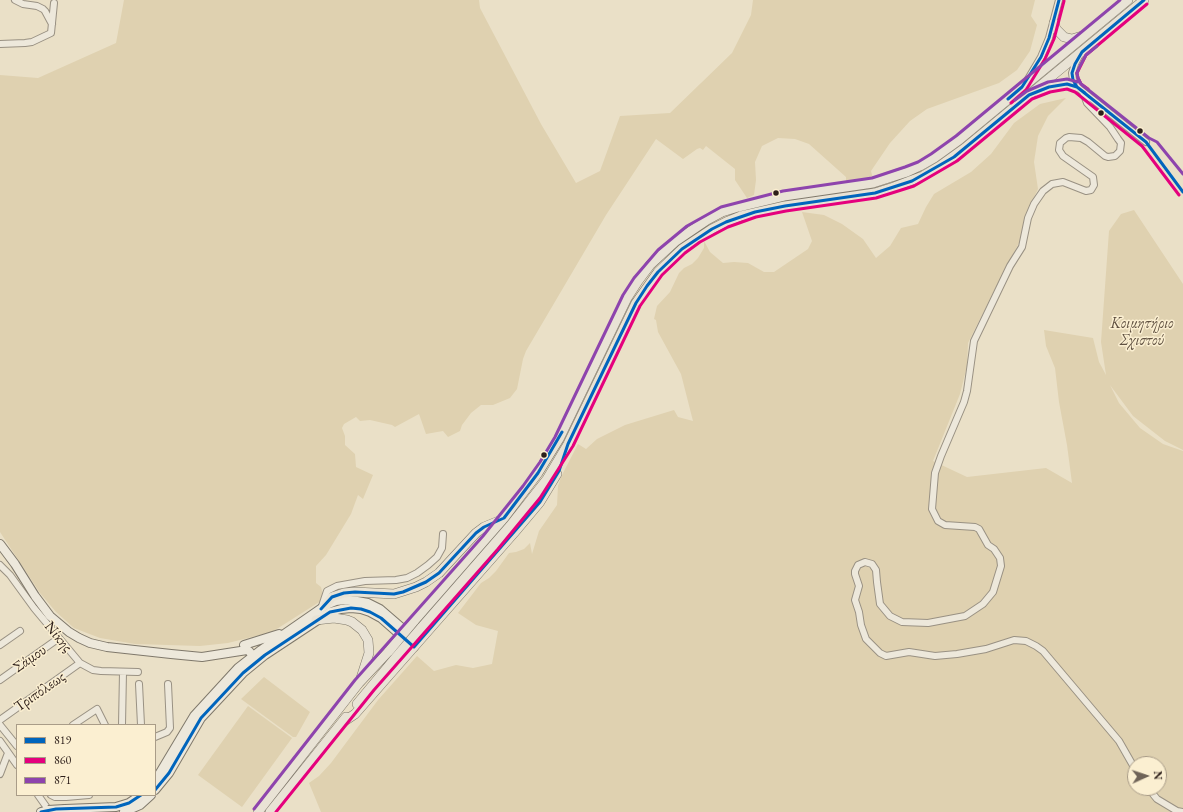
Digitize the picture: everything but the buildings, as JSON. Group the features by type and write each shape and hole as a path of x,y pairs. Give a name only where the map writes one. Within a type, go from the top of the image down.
{"main road":[{"path":"258,812 359,683 389,651 504,518 531,484 550,456 631,292 650,266 676,241 706,220 738,206 784,196 873,183 907,172 934,158 947,149 1128,0"},
{"path":"270,812 370,687 521,514 547,479 568,444 636,303 658,272 682,249 702,235 726,222 755,212 785,206 875,193 912,181 940,166 954,157 1144,0"},
{"path":"1054,23 1062,36 1068,39 1080,37 1091,31"},
{"path":"1029,95 1055,86 1068,84 1080,90"},
{"path":"342,722 355,714 417,645 540,502 559,471 568,444"},
{"path":"324,607 332,597 344,593 355,592 394,594 421,585 439,572 476,533 504,518"},
{"path":"0,544 50,616 69,632 90,643 108,647 202,657 247,650 253,656"},
{"path":"156,779 194,716 238,668 260,650 324,607 336,601 345,600 368,603 380,609 417,645"},
{"path":"156,789 165,779 201,718 243,673 265,655 330,612 337,609 348,608 361,609 370,612 417,645"},
{"path":"316,620 334,618 347,620 362,630 368,640 369,653 359,683"},
{"path":"228,653 244,645 291,629"},
{"path":"244,645 255,645 258,646 260,650"},
{"path":"228,653 237,656 239,659 238,668"},
{"path":"47,812 65,809 116,807 129,803 140,796"},
{"path":"124,812 140,805 150,796"}],"street":[{"path":"15,0 23,4 37,6 42,9 45,11 52,24"},
{"path":"1022,87 1041,57 1050,38 1059,0"},
{"path":"0,44 25,43 37,40 51,33 54,3"},
{"path":"1082,52 1072,73 1073,80 1087,103 1110,127 1118,139 1120,143 1120,151 1115,156 1108,157 1081,138 1069,137 1060,143 1059,150 1062,156 1093,177 1094,185 1091,190 1086,191 1063,182 1052,184 1043,191 1034,204 1026,225 1022,247 1010,266 974,341 964,402 940,456 935,473 932,509 938,522 945,525 976,527 979,529 988,545 994,549 1000,558 1001,566 993,592 983,604 965,616 928,623 902,622 890,616 880,604 876,570 872,564 865,562 858,565 855,571 859,586 855,600 866,639 880,653 886,656 909,652 935,656 957,654 986,649 1014,640 1026,641 1036,646 1043,651 1119,741 1127,756"},
{"path":"1080,90 1146,142"},
{"path":"324,607 327,591 330,589 352,582 365,580 396,580 407,578 417,572 437,557 442,548 443,534"},
{"name":"Νίκης","path":"0,565 10,575 34,608 80,663 93,670 138,672"},
{"path":"0,645 20,631"},
{"name":"Σάμου","path":"0,680 59,638"},
{"name":"Τριπόλεως","path":"0,720 80,663"},
{"path":"122,724 123,672"},
{"path":"139,684 142,724"},
{"path":"156,737 167,732 170,728 168,684"},
{"path":"74,724 97,709 104,724"},
{"path":"0,725 16,745"},
{"path":"0,741 16,764"},
{"path":"0,774 8,753"},
{"path":"39,796 47,812"},
{"path":"59,796 78,796"},
{"path":"1155,796 1157,799 1183,812"}],"green space":[{"path":"124,0 479,0 480,8 541,124 576,183 600,171 620,116 670,113 732,53 751,15 753,0 1035,0 1031,16 1037,25 1030,51 1017,70 999,83 927,109 910,121 890,143 871,171 873,179 846,183 846,177 809,144 795,139 778,138 762,146 755,162 756,180 754,195 747,198 735,180 735,169 706,146 703,150 700,148 697,149 683,159 656,139 606,215 526,351 517,389 510,398 493,405 481,405 471,413 462,425 460,431 448,437 443,431 426,434 419,414 395,427 370,420 360,421 356,417 344,424 342,428 345,436 345,445 355,454 356,467 373,475 363,499 358,495 351,514 326,555 316,566 316,583 321,587 324,599 272,632 228,643 200,646 135,644 100,638 74,628 56,612 40,593 0,532 0,75 38,78 116,43"},
{"name":"Κοιμητήριο Σχιστού","path":"1066,98 1048,116 1038,136 1034,162 1038,189 1028,210 1020,241 968,343 967,366 960,394 933,461 967,477 1046,468 1072,483 1055,368 1046,346 1044,330 1093,338 1099,362 1106,375 1101,342 1109,231 1121,214 1134,210 1183,284 1183,450 1165,441 1133,416 1110,385 1119,403 1140,428 1163,444 1183,451 1183,812 321,812 309,783 319,776 331,763 378,700 417,656 434,671 456,665 473,668 492,664 498,631 476,625 458,613 481,583 496,571 509,553 524,549 530,543 532,554 539,531 557,505 558,486 561,477 578,444 586,449 597,439 625,425 674,410 678,417 693,421 681,374 658,332 656,320 654,319 657,306 670,292 679,273 698,258 704,248 704,241 710,252 723,263 748,263 764,272 774,272 808,249 812,241 802,212 824,215 842,224 863,239 876,258 890,246 901,228 918,224 934,194 971,172 991,154 1014,123 1040,104"},
{"path":"264,677 310,712 296,737 293,737 241,699"},
{"path":"248,706 292,738 242,807 198,775"}],"transit line":[{"name":"819","path":"1008,99 1022,87 1041,57 1049,38 1059,0"},
{"name":"871","path":"254,809 355,680 483,536 523,486 555,437 623,295 634,278 658,250 687,226 721,207 783,191 872,178 918,162 956,136 1120,0"},
{"name":"819","path":"1085,93 1077,87 1073,80 1072,73 1082,52 1144,0"},
{"name":"860","path":"1011,103 1026,90 1045,59 1054,39 1064,1"},
{"name":"860","path":"1088,89 1081,84 1077,73 1086,55 1147,4"},
{"name":"871","path":"1097,46 1086,55 1077,73 1081,84 1149,138 1157,142 1183,174"},
{"name":"871","path":"1015,100 1027,91 1048,82 1067,79 1078,82"},
{"name":"819","path":"156,789 169,773 201,718 243,673 265,655 330,612 351,608 370,612 381,618 414,647 540,502 559,471 568,444 636,303 647,286 658,272 682,249 712,229 726,222 755,212 785,206 875,193 912,181 954,157 1029,95 1049,87 1067,84 1077,87 1146,142 1183,192"},
{"name":"860","path":"276,812 374,690 498,549 540,498 573,446 640,306 662,275 685,253 700,242 728,227 756,217 786,211 876,198 914,186 957,161 1032,99 1050,92 1067,89 1075,92 1142,146 1179,195"},
{"name":"819","path":"321,609 332,597 344,593 355,592 394,594 403,592 426,582 439,573 476,533 484,527 504,518 538,473 562,432"},
{"name":"819","path":"41,812 56,809 116,807 129,803 140,796"}]}
